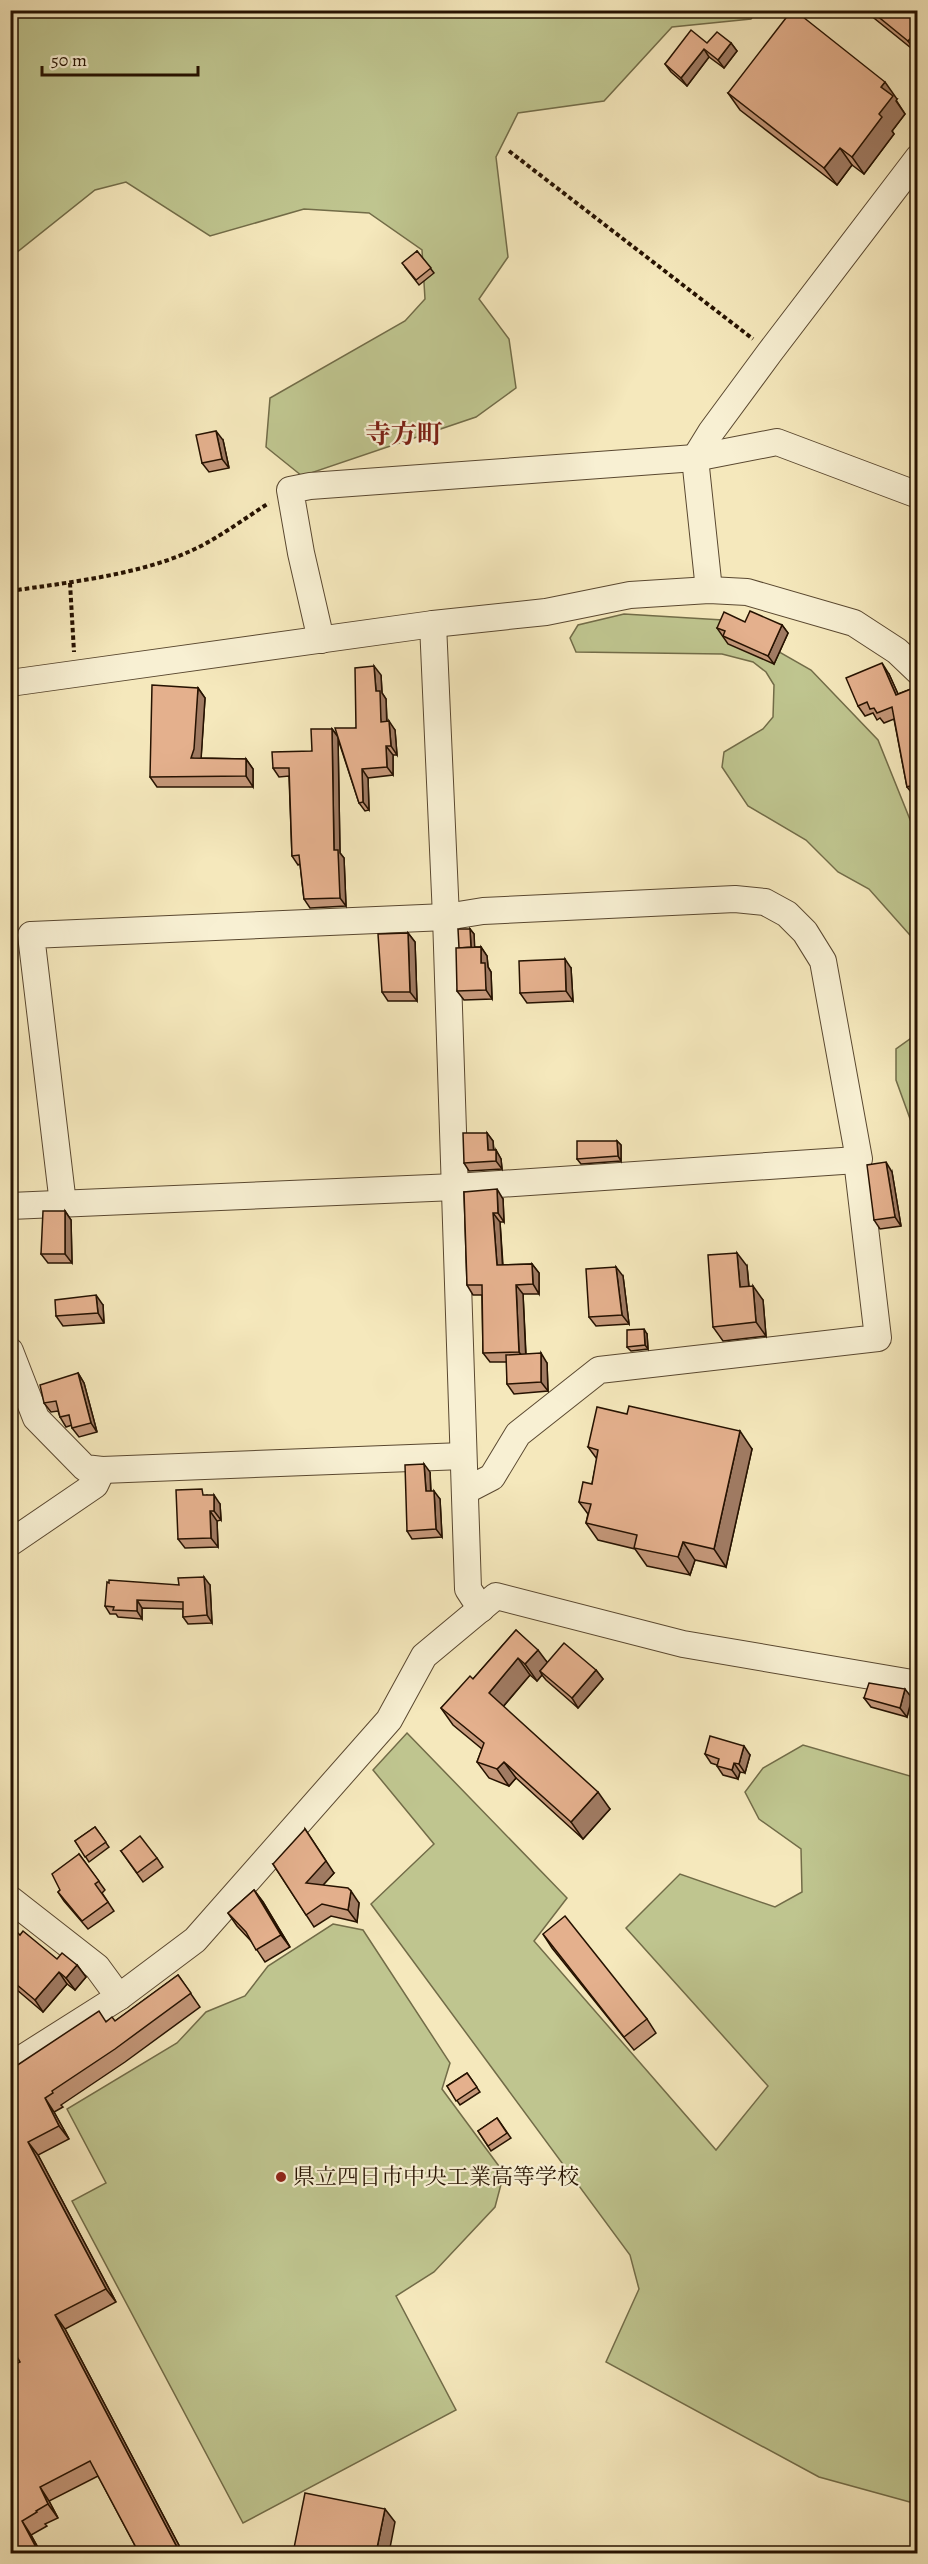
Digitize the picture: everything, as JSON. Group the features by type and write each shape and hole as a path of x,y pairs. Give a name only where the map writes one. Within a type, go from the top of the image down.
{"street":[{"path":"709,590 695,458 711,432 770,352 918,158"},
{"path":"321,640 301,553 290,490 310,486 695,458 777,442 918,495"},
{"path":"10,683 433,624 546,612 630,596 709,590 747,592 854,623 907,652 918,671"},
{"path":"433,624 446,917 468,1589 481,1609"},
{"path":"63,1204 31,935 446,917 476,914 483,911 735,899 765,902 787,914 805,932 823,961 859,1159 857,1160 878,1338 599,1370 518,1434 492,1477 465,1491"},
{"path":"10,1206 455,1187 857,1160"},
{"path":"10,1351 36,1418 85,1468 102,1470 463,1456"},
{"path":"10,1543 94,1485 102,1470"},
{"path":"10,2066 119,1997 195,1940 389,1720 424,1656 496,1596 683,1644 918,1684"},
{"path":"10,1899 97,1967 119,1997"}],"path":[{"path":"509,151 770,352"},
{"path":"10,591 70,583 160,563 188,553 290,490"},
{"path":"70,583 76,674"}],"green space":[{"path":"11,11 757,11 751,19 672,27 604,101 518,113 496,157 508,257 479,299 509,339 516,388 476,417 302,476 266,447 270,398 405,321 425,299 422,250 369,213 304,209 210,236 126,182 95,190 11,257"},
{"path":"624,614 723,620 811,670 878,740 917,837 917,943 869,889 838,872 806,840 748,806 722,767 724,752 763,729 773,717 774,685 766,672 753,662 722,654 576,652 570,638 578,625"},
{"path":"917,1034 917,1138 896,1080 896,1049"},
{"path":"407,1733 567,1898 534,1941 716,2150 768,2086 626,1928 680,1874 775,1907 802,1892 801,1849 759,1819 745,1792 763,1768 803,1745 917,1778 917,2504 819,2477 606,2362 639,2289 630,2255 371,1904 434,1844 373,1770"},
{"path":"333,1924 363,1930 450,2063 442,2089 504,2173 495,2207 434,2272 396,2296 456,2410 243,2523 72,2201 106,2183 67,2109 177,2043 206,2012 245,1996 268,1966"}],"building":[{"path":"870,10 918,10 918,30 908,41"},
{"path":"798,13 885,82 881,87 893,96 879,114 882,117 852,157 840,148 824,168 728,93 789,14 794,17"},
{"path":"691,30 707,43 717,32 731,43 718,60 704,49 681,78 665,64"},
{"path":"417,251 431,268 416,280 402,263"},
{"path":"216,431 222,459 202,463 196,435"},
{"path":"750,611 782,625 768,656 723,636 725,631 717,628 724,612 745,622"},
{"path":"882,663 896,695 916,687 918,692 918,817 910,786 907,787 892,707 877,713 874,708 870,709 867,702 858,706 846,678"},
{"path":"374,666 376,691 380,691 381,722 389,721 391,746 386,746 387,767 362,769 363,802 359,803 335,728 356,728 355,668"},
{"path":"152,685 198,688 194,749 191,758 246,759 246,776 150,777"},
{"path":"311,729 332,729 334,850 338,850 340,898 304,899 299,855 292,856 289,768 273,768 272,752 312,751"},
{"path":"458,929 470,929 471,947 459,948"},
{"path":"408,933 410,992 382,992 378,934"},
{"path":"481,947 481,963 485,963 486,990 457,991 456,948"},
{"path":"565,959 566,991 520,993 519,961"},
{"path":"463,1133 487,1133 488,1150 496,1150 496,1161 464,1163"},
{"path":"577,1141 617,1141 618,1156 577,1159"},
{"path":"886,1162 895,1217 874,1220 867,1165"},
{"path":"497,1189 498,1213 493,1213 497,1265 532,1264 533,1284 516,1285 519,1352 483,1353 482,1285 467,1285 464,1192"},
{"path":"43,1211 65,1211 65,1254 41,1254"},
{"path":"737,1253 740,1287 753,1286 756,1322 713,1327 708,1255"},
{"path":"616,1267 622,1315 589,1317 586,1269"},
{"path":"96,1295 98,1313 56,1316 55,1300"},
{"path":"644,1329 645,1345 627,1347 627,1330"},
{"path":"541,1353 541,1382 507,1384 506,1355"},
{"path":"78,1373 91,1423 72,1428 69,1415 60,1417 56,1401 44,1403 40,1385"},
{"path":"629,1406 740,1431 714,1549 683,1542 678,1557 634,1548 637,1535 586,1523 591,1504 579,1502 583,1482 592,1484 598,1450 588,1447 597,1407 627,1414"},
{"path":"424,1464 426,1491 434,1491 436,1529 407,1531 405,1465"},
{"path":"202,1489 203,1495 214,1495 214,1511 210,1511 211,1538 178,1539 176,1490"},
{"path":"204,1577 207,1615 183,1617 183,1602 137,1600 137,1611 113,1610 114,1607 105,1606 109,1580 179,1585 178,1578"},
{"path":"516,1630 538,1650 525,1664 518,1658 489,1693 598,1792 571,1822 504,1762 497,1769 477,1762 484,1743 441,1708 470,1676 473,1679"},
{"path":"564,1643 596,1670 572,1698 540,1671"},
{"path":"869,1683 905,1689 900,1708 864,1698"},
{"path":"710,1736 744,1746 739,1764 734,1763 732,1770 717,1766 719,1759 705,1754"},
{"path":"95,1827 106,1842 85,1857 75,1841"},
{"path":"305,1829 326,1861 306,1883 348,1888 351,1891 348,1910 322,1904 306,1915 273,1864"},
{"path":"140,1836 157,1858 137,1873 121,1851"},
{"path":"79,1854 99,1881 95,1884 108,1902 82,1921 58,1892 60,1890 52,1874"},
{"path":"254,1890 281,1935 256,1950 246,1932 228,1913"},
{"path":"565,1916 647,2019 624,2037 543,1934"},
{"path":"23,1931 57,1959 62,1953 77,1965 66,1978 59,1972 35,2000 10,1979 10,1942"},
{"path":"178,1975 191,1993 115,2049 52,2091 53,2093 45,2098 59,2126 28,2142 106,2289 55,2315 180,2553 139,2553 90,2461 40,2487 48,2504 22,2521 39,2553 10,2553 10,2367 20,2362 10,2345 10,2070 99,2011 106,2022 112,2017 115,2021"},
{"path":"467,2073 477,2087 456,2101 447,2086"},
{"path":"497,2118 507,2133 488,2146 478,2131"},
{"path":"305,2493 385,2509 376,2553 293,2553"}],"place":[{"name":"県立四日市中央工業高等学校","path":"281,2177"}],"district":[{"name":"寺方町","path":"404,434"}]}
